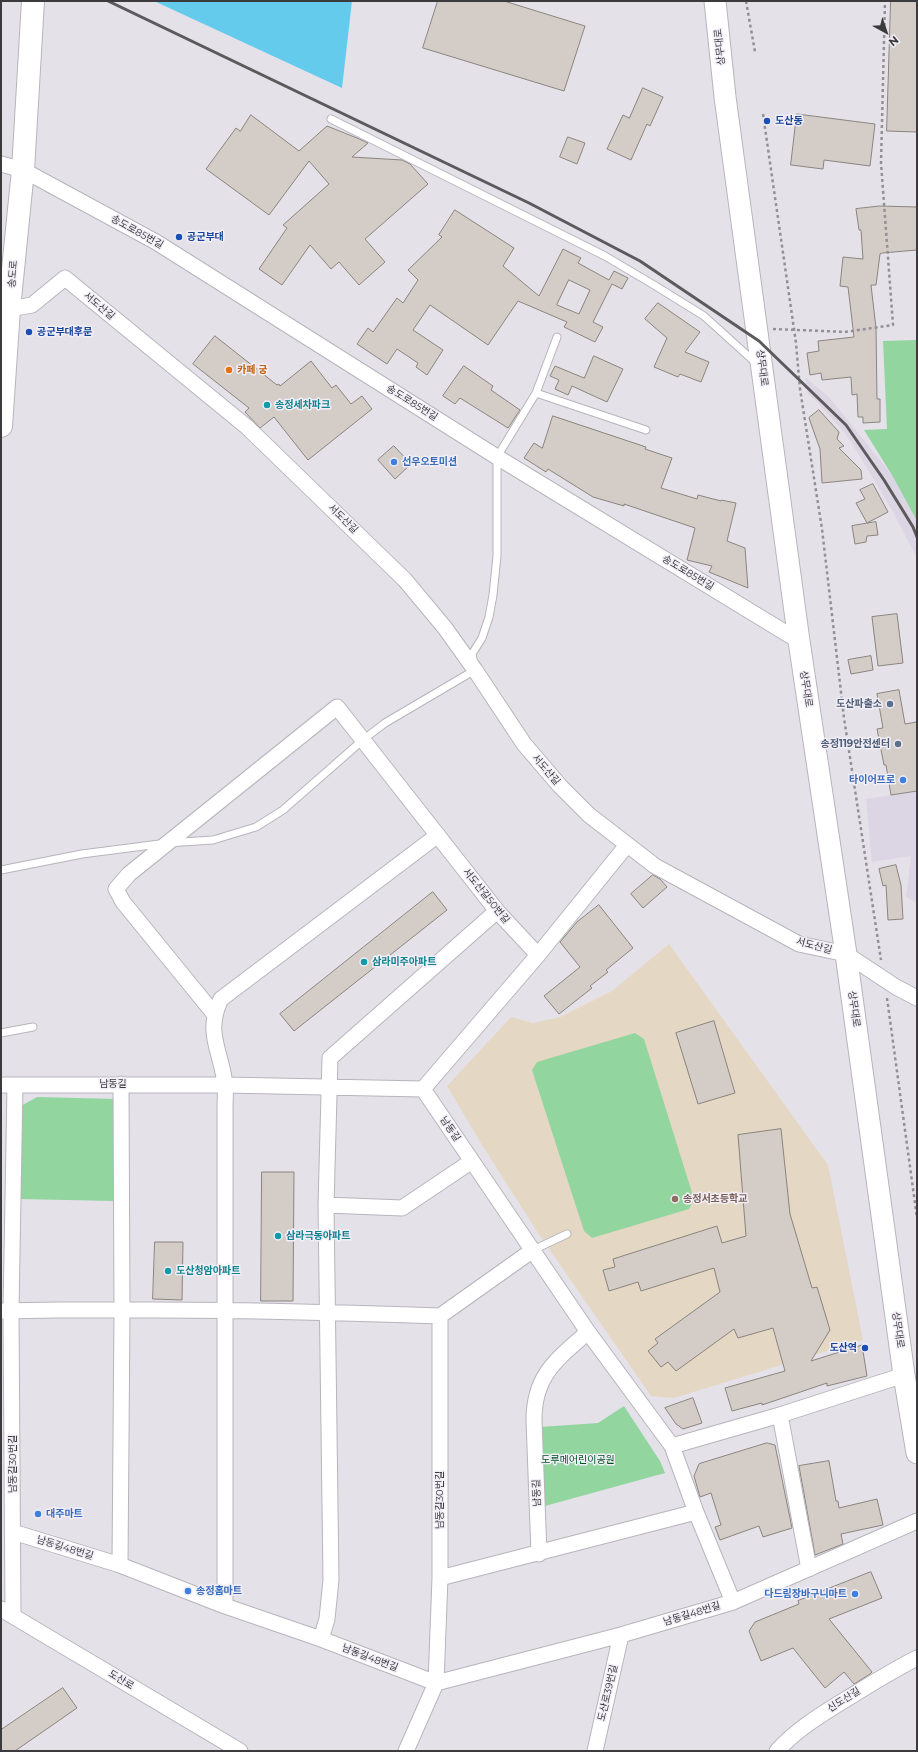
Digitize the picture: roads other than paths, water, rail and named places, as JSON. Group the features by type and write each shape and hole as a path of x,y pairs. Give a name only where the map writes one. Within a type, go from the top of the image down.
{"main road":[{"name":"송도로","path":"1,426 9,309 22,170 33,1"},
{"name":"상무대로","path":"716,1 725,97 799,641 846,954 917,1452"}],"street":[{"path":"1,164 22,170"},
{"name":"송도로85번길","path":"22,170 156,242 497,457 799,641"},
{"name":"서도산길","path":"9,309 32,305 65,278 247,428 405,580 445,628 524,744 560,786 590,815 656,866 799,944 846,954 884,979 917,998"},
{"name":"서도산길50번길","path":"167,843 337,707 364,739 497,911 538,955"},
{"path":"225,1606 225,1085 215,1043 213,1023 215,1015 221,999 438,835"},
{"path":"167,843 129,874 116,889 123,902 215,1015"},
{"path":"423,1089 538,955 627,845"},
{"path":"321,1638 327,1619 331,1580 326,1205 330,1058 497,911"},
{"path":"120,1565 122,1310 121,1084"},
{"name":"남동길","path":"8,1085 225,1085 423,1089 588,1332 672,1446 696,1512 733,1602"},
{"name":"남동길30번길","path":"7,1613 13,1532 6,1311 8,1085"},
{"path":"326,1205 402,1208 472,1161"},
{"path":"6,1311 122,1310 327,1312 440,1316 532,1250"},
{"name":"남동길30번길","path":"436,1683 440,1578 440,1316"},
{"name":"남동길","path":"539,1554 534,1420 535,1399 551,1366 588,1332"},
{"path":"672,1446 907,1376"},
{"path":"780,1415 809,1569 917,1521"},
{"path":"440,1578 539,1554 696,1512"},
{"name":"남동길48번길","path":"13,1532 120,1565 225,1606 321,1638 436,1683 621,1635 733,1602 809,1569"},
{"name":"도산로","path":"7,1613 240,1751"},
{"name":"도산로39번길","path":"595,1751 621,1635"},
{"name":"신도산길","path":"777,1751 796,1732 818,1716 889,1672 917,1658"},
{"path":"406,1751 436,1683"}],"lane":[{"path":"331,119 598,253 654,284 704,316 762,368"},
{"path":"1,870 82,854 167,843 213,840 256,827 283,810 364,739 385,723 475,670 472,654 482,638 489,617 497,556 497,457 536,392 557,338"},
{"path":"536,392 646,430"},
{"path":"1,1033 33,1027"},
{"path":"532,1250 567,1234"}],"water":[{"path":"154,1 352,1 342,88"}],"railway":[{"path":"108,1 529,203 640,261 759,341 846,425 884,480 913,527 917,537"}],"place":[{"name":"도산동","path":"767,121"},
{"name":"공군부대","path":"179,237"},
{"name":"공군부대후문","path":"29,332"},
{"name":"카페 궁","path":"229,370"},
{"name":"송정세차파크","path":"267,405"},
{"name":"선우오토미션","path":"394,462"},
{"name":"도산파출소","path":"890,704"},
{"name":"송정119안전센터","path":"898,744"},
{"name":"타이어프로","path":"903,780"},
{"name":"삼라미주아파트","path":"364,962"},
{"name":"송정서초등학교","path":"675,1199"},
{"name":"삼라극동아파트","path":"278,1236"},
{"name":"도산청암아파트","path":"168,1271"},
{"name":"도산역","path":"865,1348"},
{"name":"대주마트","path":"38,1514"},
{"name":"송정홈마트","path":"188,1591"},
{"name":"다드림장바구니마트","path":"855,1594"}],"park label":[{"name":"도루메어린이공원","path":"578,1460"}]}
